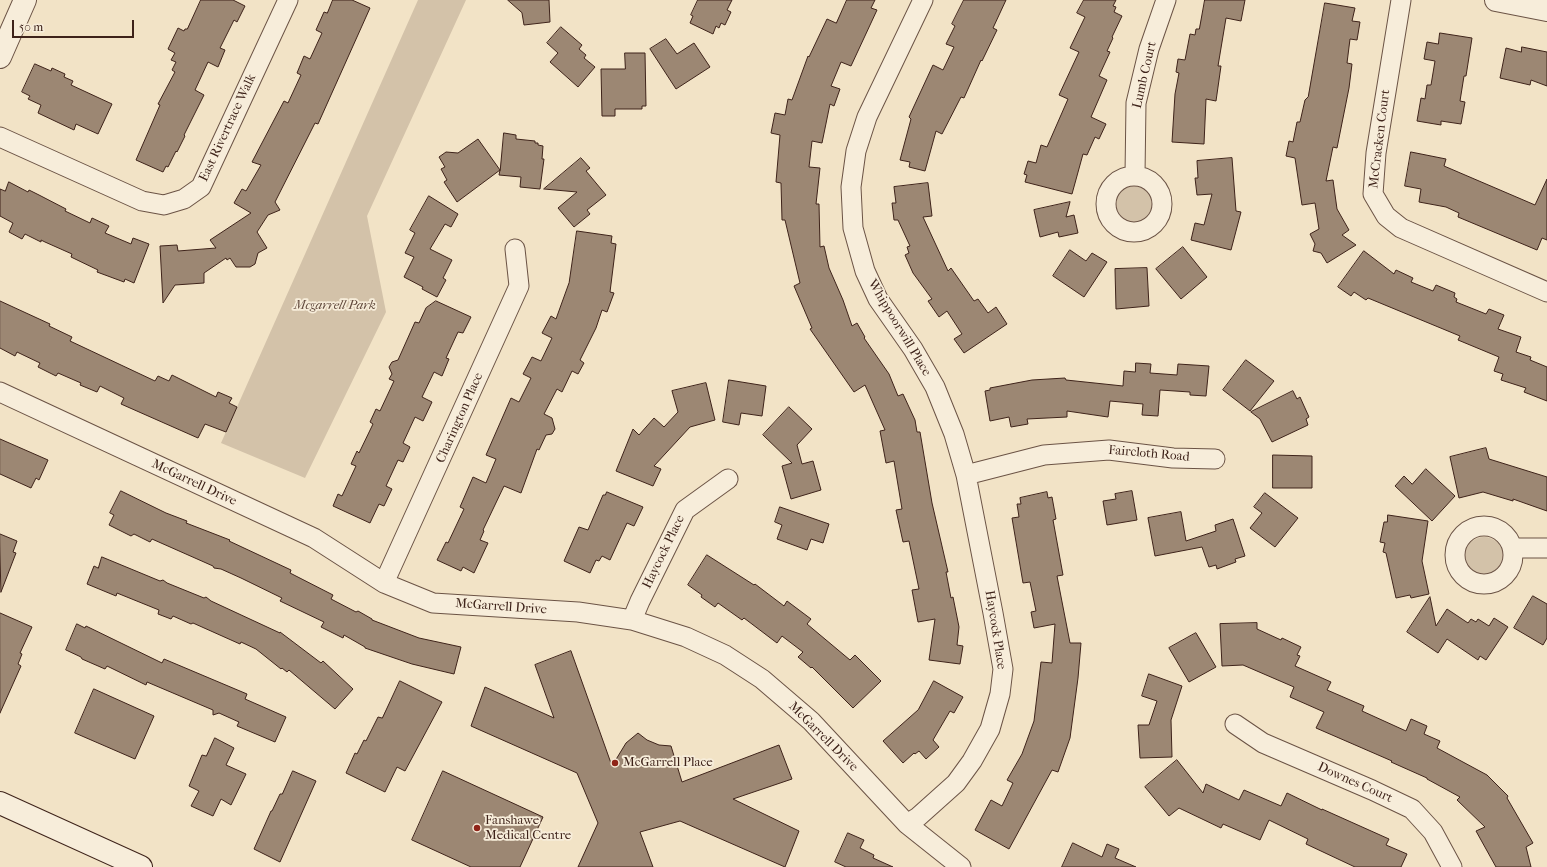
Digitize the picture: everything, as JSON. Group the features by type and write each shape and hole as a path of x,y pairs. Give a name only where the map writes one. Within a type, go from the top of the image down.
{"main road":[{"path":"0,57 25,0"},
{"path":"1496,0 1547,10"},
{"path":"0,803 141,867"}],"street":[{"name":"East Rivertrace Walk","path":"0,137 142,201 164,205 184,199 201,187 288,0"},
{"name":"Whippoorwill Place","path":"923,0 867,117 856,151 851,187 853,228 864,271 878,299 913,349 935,387 954,434 966,474"},
{"name":"Lumb Court","path":"1135,175 1136,103 1149,49 1166,0"},
{"name":"McCracken Court","path":"1401,0 1376,153 1373,194 1386,216 1401,228 1547,292"},
{"name":"Charington Place","path":"384,584 519,286 515,249"},
{"name":"McGarrell Drive","path":"0,392 314,538 384,584 433,603 578,612 632,620 686,637 725,655 762,679 811,721 907,824 961,867"},
{"name":"Faircloth Road","path":"966,474 1044,455 1109,450 1173,458 1214,459"},
{"name":"Haycock Place","path":"907,824 918,817 956,783 972,761 990,729 1000,694 1002,669 994,613 966,474"},
{"name":"Haycock Place","path":"632,620 685,510 728,479"},
{"path":"1512,548 1547,548"},
{"name":"Downes Court","path":"1235,724 1263,743 1412,809 1433,832 1452,867"}],"green space":[{"name":"Mcgarrell Park","path":"418,0 466,0 367,216 386,312 305,478 221,443"},
{"path":"1135,185 1148,191 1154,204 1148,217 1135,223 1122,217 1116,204 1122,191"},
{"path":"1480,537 1488,537 1500,546 1503,556 1500,566 1494,572 1488,575 1480,575 1468,566 1465,560 1465,552 1474,540"}],"building":[{"path":"201,0 233,0 245,6 237,22 234,20 220,48 225,50 218,67 208,62 195,90 204,95 177,152 176,151 168,167 166,166 163,172 136,160 160,105 158,104 175,72 172,70 176,62 171,60 175,53 168,49 178,28 184,31 187,29"},
{"path":"333,0 352,0 370,8 318,124 315,123 275,202 280,210 268,215 257,232 267,248 258,253 255,264 250,267 236,267 230,258 227,260 226,258 204,273 204,283 175,285 163,303 160,246 177,245 178,251 216,248 210,240 251,213 234,203 242,189 246,191 261,165 252,162 284,101 288,103 301,75 297,73 304,56 310,59 322,33 316,30 324,12 327,13"},
{"path":"508,0 549,0 550,22 524,25 522,13"},
{"path":"698,0 732,0 727,10 731,12 725,25 721,23 719,28 716,26 713,34 690,23 693,16 691,15"},
{"path":"847,0 875,0 871,8 877,10 851,66 841,62 831,86 840,89 834,106 830,104 822,143 812,141 809,167 820,168 816,204 819,204 820,247 824,246 829,268 843,300 852,326 857,323 865,337 864,338 889,374 898,396 903,394 915,420 917,432 920,432 932,503 948,572 946,572 951,598 953,597 959,627 957,645 963,646 960,664 929,660 935,619 918,622 912,590 919,589 909,541 903,542 896,510 902,509 894,461 886,463 880,431 885,430 865,385 854,392 810,329 812,328 794,286 800,283 785,220 782,220 781,183 776,182 780,135 771,133 775,113 785,115 788,99 792,100 808,56 809,57 827,19 836,23"},
{"path":"964,0 1006,0 993,28 997,30 982,61 981,60 964,98 961,97 942,134 936,131 925,171 909,167 910,162 900,160 911,119 909,117 933,65 943,70 954,47 946,44 955,26 952,24"},
{"path":"1084,0 1116,0 1113,6 1116,7 1114,12 1122,16 1112,37 1113,38 1107,51 1110,52 1099,76 1107,80 1091,117 1106,124 1099,139 1095,137 1087,155 1083,154 1072,194 1025,182 1027,175 1024,174 1028,161 1036,163 1041,145 1047,147 1068,99 1059,95 1079,52 1070,48 1085,17 1077,13"},
{"path":"1205,0 1245,0 1241,21 1226,18 1218,66 1221,66 1216,101 1206,99 1204,144 1172,142 1175,94 1179,73 1176,72 1178,59 1185,60 1190,34 1195,35 1196,29 1199,29"},
{"path":"1325,3 1355,8 1352,21 1360,22 1357,40 1350,39 1347,63 1352,64 1349,88 1337,148 1333,147 1326,181 1333,180 1337,209 1349,230 1342,235 1356,245 1327,263 1321,253 1313,251 1315,244 1310,234 1319,229 1315,203 1302,205 1295,158 1286,156 1289,141 1293,142 1297,122 1300,122 1305,100 1308,97"},
{"path":"561,27 582,45 579,49 586,55 584,58 595,67 578,87 550,62 558,53 547,43"},
{"path":"1440,33 1472,38 1466,76 1464,76 1460,101 1465,102 1461,124 1441,121 1441,125 1417,121 1421,98 1425,99 1427,85 1431,85 1435,61 1424,59 1427,42 1438,44"},
{"path":"666,39 677,54 694,43 710,67 676,89 650,49"},
{"path":"1522,47 1547,52 1547,86 1531,80 1530,85 1500,78 1506,48 1521,52"},
{"path":"625,53 645,53 646,106 642,106 642,109 615,109 615,116 602,116 601,69 625,69"},
{"path":"35,64 51,71 52,68 65,74 64,77 73,81 71,85 112,104 98,134 76,124 74,130 38,113 41,105 28,99 30,96 22,92"},
{"path":"504,133 516,135 516,139 535,141 538,145 543,146 542,159 544,159 540,189 520,187 521,177 499,175"},
{"path":"478,139 500,170 457,202 444,182 447,180 441,169 445,167 439,157 446,152 458,153"},
{"path":"1411,152 1446,159 1444,166 1535,205 1547,179 1547,240 1542,238 1537,250 1458,217 1459,213 1446,207 1419,202 1421,189 1405,186"},
{"path":"581,158 590,168 586,171 606,195 587,210 590,214 574,227 558,208 577,192 544,189"},
{"path":"1232,158 1236,211 1241,212 1231,250 1191,240 1195,223 1204,225 1212,194 1197,195 1195,178 1198,178 1197,161"},
{"path":"9,182 28,192 29,190 39,195 66,209 65,211 90,223 92,218 109,226 105,233 131,244 133,238 149,244 134,283 125,279 124,282 97,272 98,270 71,257 72,254 41,240 41,242 25,234 22,239 9,232 13,223 0,216 0,189 5,191"},
{"path":"928,183 932,216 923,217 948,271 951,268 974,301 978,299 988,313 996,307 1007,324 964,353 954,339 962,334 947,311 939,317 928,301 932,299 913,273 905,255 909,253 907,247 910,246 898,220 894,220 892,203 896,203 894,187"},
{"path":"429,196 458,214 451,227 445,224 430,249 452,260 443,278 446,280 437,297 422,289 423,287 404,277 414,257 405,253 415,233 410,230"},
{"path":"1070,202 1066,217 1074,215 1078,233 1059,237 1058,232 1040,237 1034,210"},
{"path":"577,231 612,236 611,243 616,244 610,292 614,293 607,312 602,310 596,328 580,360 584,363 578,374 572,371 562,392 557,389 544,414 552,418 555,429 552,434 546,435 539,450 537,449 521,493 504,486 483,530 484,531 480,540 488,543 474,573 463,567 461,571 437,560 446,542 448,543 464,509 460,507 473,477 486,483 496,459 486,455 511,398 519,402 531,378 523,374 532,357 541,361 552,338 542,333 551,316 556,319 569,283"},
{"path":"1183,247 1207,277 1181,299 1156,269"},
{"path":"1070,250 1086,261 1092,253 1107,262 1084,297 1053,276"},
{"path":"1364,251 1394,274 1396,270 1413,278 1411,282 1433,291 1436,285 1455,293 1454,297 1457,299 1456,302 1486,314 1489,309 1504,315 1498,329 1521,337 1516,352 1531,357 1530,360 1547,367 1547,401 1524,392 1526,388 1501,380 1503,374 1494,371 1499,357 1458,340 1460,336 1368,298 1366,300 1354,292 1351,296 1338,287"},
{"path":"1147,268 1149,306 1116,309 1115,269"},
{"path":"0,301 50,324 49,326 72,337 70,341 155,381 158,376 169,381 172,375 216,397 218,392 232,398 229,403 237,407 226,432 205,424 198,438 121,404 124,398 100,386 97,392 58,373 56,376 38,367 40,363 17,352 15,356 0,348"},
{"path":"436,301 471,317 463,333 458,332 446,358 449,359 442,376 434,372 422,397 432,402 423,421 415,417 403,443 410,447 403,462 398,460 386,486 392,489 384,506 379,504 370,523 333,506 338,494 342,496 356,466 351,464 357,451 359,453 373,424 370,422 376,409 380,411 394,381 389,379 392,374 389,367 392,362 398,360 415,322 419,323 426,308"},
{"path":"1246,360 1274,381 1250,411 1223,390"},
{"path":"1136,363 1151,364 1150,373 1177,375 1178,364 1209,366 1206,396 1190,395 1190,392 1160,390 1158,416 1142,415 1143,404 1110,401 1108,417 1067,411 1067,417 1027,419 1028,424 1011,427 1009,417 990,421 985,391 990,390 990,388 1032,380 1065,378 1066,380 1123,386 1124,371 1135,372"},
{"path":"729,380 766,386 762,416 741,413 739,425 723,422"},
{"path":"706,383 715,420 690,427 654,466 661,469 653,486 616,471 633,429 639,435 654,418 664,427 678,412 672,391"},
{"path":"1293,391 1297,399 1300,397 1309,417 1306,419 1308,425 1272,442 1260,419 1251,412"},
{"path":"789,407 812,429 797,445 802,464 813,461 821,490 791,499 782,466 792,463 763,435"},
{"path":"0,439 48,460 39,480 36,478 31,488 0,474"},
{"path":"1486,448 1489,459 1547,477 1547,511 1513,499 1513,501 1483,492 1459,498 1450,457"},
{"path":"1273,455 1312,456 1312,488 1273,488"},
{"path":"1426,469 1455,496 1432,521 1395,486 1404,476 1412,484"},
{"path":"121,491 166,513 187,521 186,523 230,540 229,541 291,570 290,573 333,595 331,599 356,612 358,611 372,620 419,638 461,647 454,674 412,664 365,648 344,635 343,638 321,627 324,622 280,601 282,598 241,578 221,569 214,568 213,566 152,539 150,542 134,534 131,536 109,525 114,515 110,513"},
{"path":"1132,491 1137,520 1107,525 1103,501 1116,499 1115,494"},
{"path":"607,492 643,507 634,526 627,523 610,560 602,556 599,561 596,560 590,573 564,561 579,527 588,530 603,495"},
{"path":"1047,492 1048,498 1052,497 1056,519 1053,520 1063,575 1057,576 1070,643 1081,643 1078,678 1070,738 1058,772 1052,770 1009,849 975,830 991,800 1002,806 1013,783 1007,780 1022,754 1034,721 1041,662 1052,663 1055,624 1034,628 1031,612 1036,611 1030,582 1023,583 1012,518 1019,517 1017,504 1021,504 1020,498"},
{"path":"1265,493 1298,518 1275,547 1250,528 1262,513 1254,507"},
{"path":"780,507 829,524 823,543 811,539 807,550 777,539 782,525 775,522"},
{"path":"1181,512 1186,541 1216,531 1215,525 1233,519 1245,556 1235,559 1236,562 1217,569 1216,565 1209,567 1202,547 1155,556 1148,518"},
{"path":"1388,515 1428,521 1422,561 1429,594 1411,598 1410,595 1396,598 1386,553 1383,552 1385,543 1380,542 1384,522 1387,522"},
{"path":"0,534 17,541 13,552 16,553 1,592"},
{"path":"707,555 754,585 755,584 784,606 787,601 811,619 807,624 850,660 855,655 881,681 853,708 812,667 811,668 798,657 803,652 782,636 777,643 744,618 742,620 718,603 715,607 688,585"},
{"path":"102,557 160,581 163,580 204,598 206,597 211,601 280,632 321,663 323,661 353,689 335,709 289,670 287,672 282,668 281,669 256,649 241,642 240,644 193,623 191,624 173,616 171,619 158,614 159,610 117,593 116,596 87,584 94,566 98,568"},
{"path":"1533,596 1547,604 1547,638 1543,645 1514,628"},
{"path":"1430,597 1436,626 1447,609 1468,623 1471,619 1476,622 1478,619 1489,626 1494,618 1508,627 1486,660 1480,656 1478,660 1447,639 1438,653 1407,632"},
{"path":"0,613 32,627 20,653 22,654 18,664 21,666 0,713"},
{"path":"1257,623 1257,629 1301,647 1297,655 1300,656 1295,666 1331,682 1327,690 1364,706 1362,711 1406,731 1411,719 1427,726 1424,734 1440,741 1437,748 1487,775 1508,796 1507,798 1533,843 1526,847 1531,867 1496,867 1476,831 1485,827 1457,800 1460,797 1427,778 1391,762 1392,761 1316,728 1324,712 1290,697 1294,687 1243,665 1222,666 1220,624"},
{"path":"77,624 85,628 86,626 162,663 164,659 247,694 245,699 286,717 275,742 237,726 239,722 219,713 213,715 213,710 147,682 146,685 107,666 105,669 66,650"},
{"path":"1196,633 1216,667 1189,682 1169,648"},
{"name":"McGarrell Place","path":"571,651 612,766 626,743 638,733 647,740 659,745 671,746 682,782 779,745 792,779 733,799 799,831 785,867 680,821 640,832 653,867 578,867 598,823 577,773 471,726 485,687 554,718 535,665"},
{"path":"1149,674 1182,686 1171,720 1172,757 1140,758 1138,725 1149,725 1157,701 1142,696"},
{"path":"400,681 442,702 405,771 397,767 385,792 346,773 355,753 357,754 364,740 366,741 378,717 382,718"},
{"path":"934,681 963,697 954,713 950,711 933,740 939,747 926,759 919,751 915,754 914,753 903,763 883,741 918,710"},
{"path":"94,689 154,716 135,759 75,733"},
{"path":"215,738 234,748 226,765 246,774 231,805 221,799 213,816 191,806 199,791 189,786 202,755 206,756"},
{"path":"1177,760 1203,793 1206,784 1239,800 1244,790 1281,806 1287,793 1389,839 1386,845 1407,854 1401,867 1355,867 1306,844 1308,839 1269,820 1260,840 1223,824 1221,828 1179,808 1169,816 1145,787"},
{"path":"293,771 316,781 280,862 254,849 271,811 280,794 282,794"},
{"name":"Fanshawe Medical Centre","path":"443,771 543,817 520,867 471,867 412,840"},
{"path":"848,833 864,840 860,848 874,855 873,858 893,867 846,867 835,862"},
{"path":"1073,843 1102,857 1107,844 1119,849 1115,858 1136,867 1062,867"}],"place":[{"name":"McGarrell Place","path":"615,763"},
{"name":"Fanshawe Medical Centre","path":"477,828"}]}
